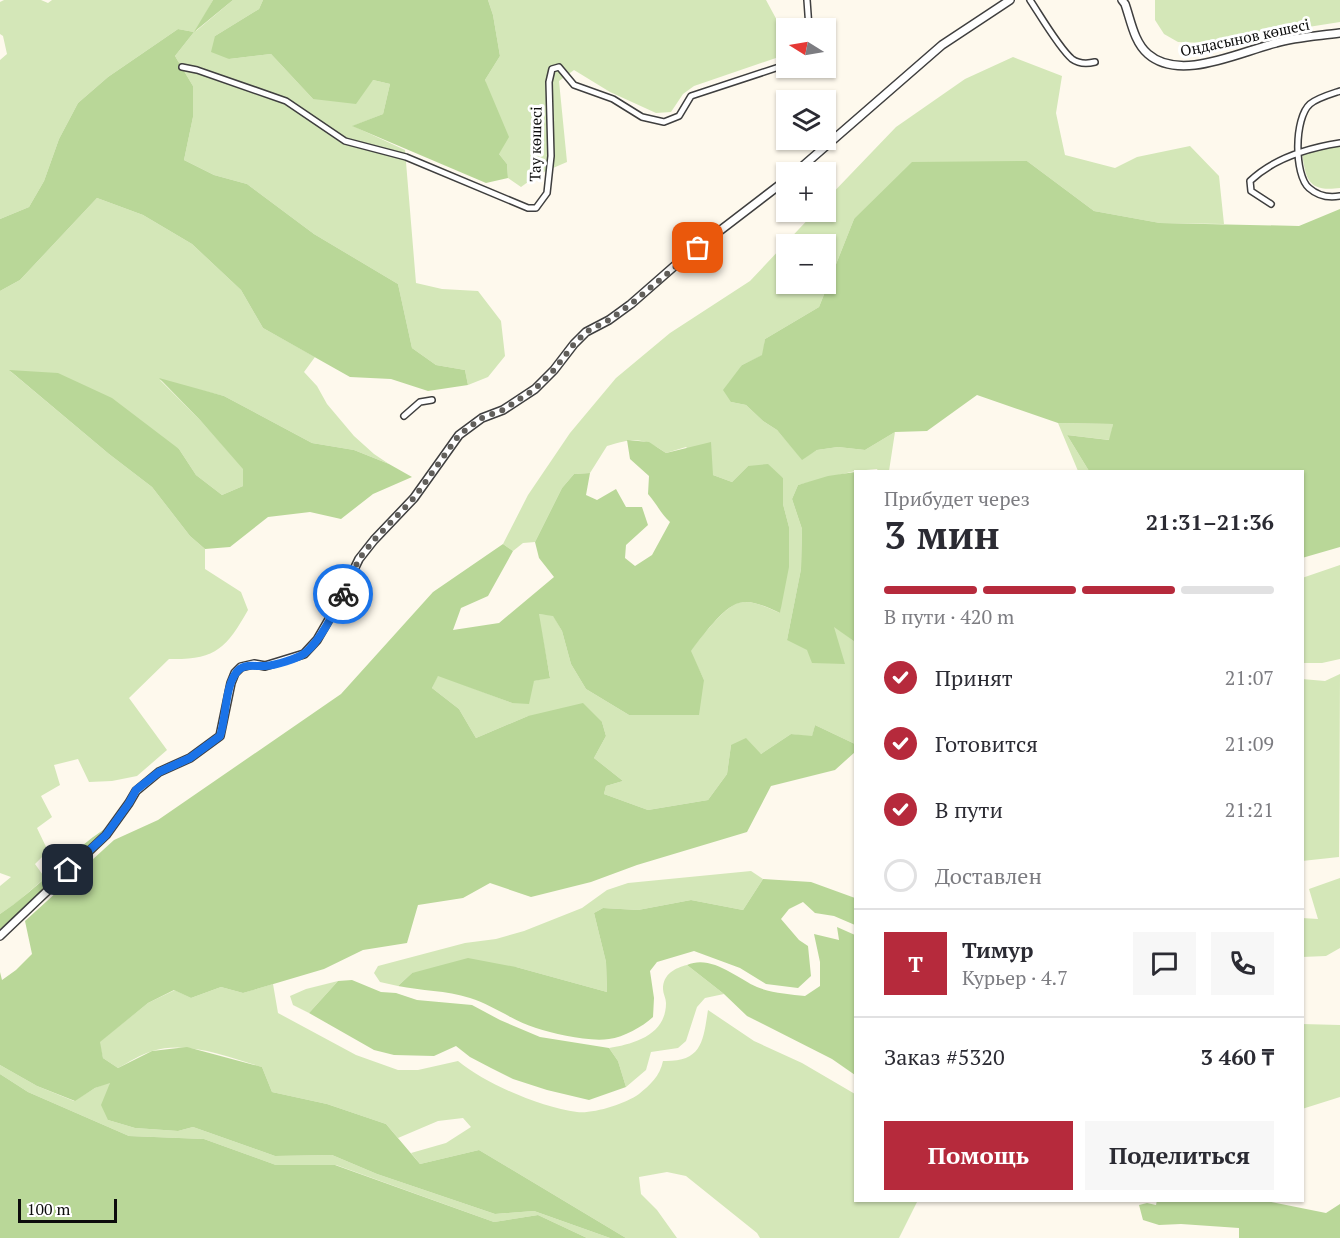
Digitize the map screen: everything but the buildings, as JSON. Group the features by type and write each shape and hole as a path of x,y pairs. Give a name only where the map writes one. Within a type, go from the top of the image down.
{"street":[{"path":"807,0 808,18"},
{"path":"807,162 934,51 1010,0"},
{"path":"1030,0 1073,60 1085,64 1095,62"},
{"name":"Оңдасынов көшесі","path":"1122,0 1138,44 1163,64 1179,67 1206,63 1279,42 1340,33"},
{"name":"Тау көшесі","path":"182,67 197,70 286,101 345,141 406,157 506,201 528,208 536,208 547,193 551,156 549,82 552,69 560,67 574,85 613,99 642,117 664,122 679,116 690,96 776,68"},
{"path":"1340,91 1310,103 1301,116 1298,129 1303,178 1308,188 1320,195 1332,198 1340,196"},
{"path":"1271,204 1251,190 1250,182 1257,174 1311,148 1340,143"},
{"path":"0,936 106,835 136,790 159,772 190,758 220,736 235,673 242,667 254,664 265,666 304,654 317,640 336,609 359,559 414,498 459,435 482,418 503,410 535,389 586,332 609,320 631,304 679,262 776,188"},
{"path":"404,416 420,402 432,400"}],"green space":[{"path":"4,0 41,0 48,3 52,0 213,0 196,31 233,0 263,0 259,9 215,36 229,59 271,54 313,99 373,80 390,84 383,114 353,126 405,150 416,283 442,289 478,291 501,321 505,356 488,377 468,385 465,370 436,365 412,348 398,284 314,234 247,184 214,175 184,160 193,117 193,86 175,56 194,32 178,29 108,77 78,103 59,139 44,181 29,207 0,219 0,60 7,54 3,36 0,34 0,2"},
{"path":"213,0 233,0 194,32"},
{"path":"263,0 488,0 500,56 485,80 509,137 499,154 507,164 508,178 486,183 352,126 383,114 390,84 373,80 356,104 313,99 271,54 229,59 211,52 215,36 259,9"},
{"path":"488,0 766,0 776,18 776,58 694,86 683,94 671,112 656,113 610,92 574,70 559,81 567,162 539,174 521,187 508,178 507,164 499,154 485,80 500,56"},
{"path":"1155,0 1340,0 1340,22 1206,43 1178,42 1164,34 1155,20"},
{"path":"178,29 194,32 175,56 193,86 193,117 184,160 214,175 247,184 314,234 398,284 412,348 436,365 465,370 468,385 428,391 391,379 350,377 263,328 241,290 192,244 143,215 97,198 20,280 0,291 0,219 29,207 44,181 59,139 78,103 108,77"},
{"path":"1013,57 1062,76 1056,113 1065,155 1115,168 1137,157 1190,146 1219,176 1224,224 1160,223 1094,211 1027,161 854,219 836,264 836,234 794,234 806,222 836,222 836,190 896,127 965,79"},
{"path":"1340,145 1340,188 1315,186 1305,171 1302,153"},
{"path":"1027,161 1094,211 1160,223 1299,226 1340,209 1340,547 1304,557 1304,470 1088,470 1067,435 1109,440 1113,424 1058,423 977,395 927,431 895,432 865,450 838,447 817,450 802,460 777,430 746,405 731,402 723,390 742,365 762,355 765,339 819,307 824,294 836,294 836,264 854,219 912,162"},
{"path":"97,198 143,215 192,244 241,290 263,328 315,357 304,372 354,436 389,464 354,450 312,443 224,396 160,380 244,469 243,486 222,495 196,475 179,449 10,371 152,487 190,536 205,549 205,569 241,592 248,610 233,634 218,650 198,657 169,659 129,698 167,750 137,776 112,781 89,782 78,759 54,765 60,785 41,796 52,817 37,828 48,851 35,864 45,878 0,914 0,886 11,877 0,873 0,291 20,280"},
{"path":"776,253 776,294 824,294 819,307 765,339 763,355 742,365 731,402 746,405 777,430 802,459 817,450 838,447 865,450 895,432 889,470 854,470 798,485 792,499 802,529 801,569 787,640 834,626 854,641 854,744 815,725 812,737 791,734 761,754 731,745 727,774 708,800 648,810 604,794 606,786 623,781 594,758 606,736 602,722 528,716 476,738 459,709 432,688 438,675 512,703 534,681 550,677 538,614 553,615 562,631 571,664 586,689 629,715 704,680 690,651 712,624 732,606 749,602 780,613 789,527 783,504 783,478 748,466 732,482 713,475 686,447 666,453 651,444 638,440 607,446 590,473 574,474 562,488 535,542 523,543 513,551 503,544 528,495 570,433 616,378 670,333 750,281"},
{"path":"9,370 58,373 112,398 179,449 196,475 222,495 243,486 243,469 159,378 224,396 312,443 354,450 389,464 412,477 373,494 341,519 310,512 268,517 230,547 205,549 190,536 152,487"},
{"path":"1058,423 1113,424 1110,440 1067,435 1088,470 1078,470"},
{"path":"627,440 649,442 666,453 711,442 713,475 732,482 748,466 768,464 783,478 783,504 789,527 789,567 780,613 755,603 739,603 726,610 706,631 691,651 704,680 699,715 629,715 586,689 571,664 562,631 553,616 539,614 550,678 534,681 529,704 512,703 438,676 432,688 459,709 476,738 528,716 583,703 602,722 606,736 594,758 623,781 606,786 604,794 648,810 708,800 727,774 731,745 746,738 761,754 791,734 812,736 815,725 854,744 854,753 835,770 771,786 747,832 637,865 591,882 531,897 490,883 463,898 418,905 407,943 363,950 324,969 243,993 221,987 191,998 174,990 148,1003 100,1042 103,1058 118,1068 152,1051 187,1047 262,1067 272,1092 327,1104 386,1124 420,1164 479,1150 626,1238 610,1238 534,1211 495,1214 377,1174 332,1155 275,1156 193,1127 178,1131 135,1128 108,1120 101,1105 110,1083 95,1088 75,1101 37,1086 0,1065 0,972 2,980 32,954 25,921 114,840 158,820 341,694 433,592 503,544 513,551 488,596 461,608 453,630 499,623 554,577 539,558 535,542 562,488 574,474 590,473 586,495 597,500 616,489 626,507 642,507 648,525 626,545 625,558 635,566 652,555 670,522 648,494 649,476 630,459"},
{"path":"854,472 854,641 834,627 845,664 812,663 807,650 787,640 801,569 802,529 792,499 798,485 828,476"},
{"path":"1340,565 1340,659 1322,663 1304,663 1304,577"},
{"path":"1340,674 1339,857 1304,861 1304,679 1325,681"},
{"path":"106,828 36,898 0,929 0,914"},
{"path":"751,871 763,879 743,910 691,900 638,910 603,908 594,913 606,962 607,992 516,967 412,973 398,986 380,982 374,973 378,966 465,943 496,939 524,931 582,908 607,890 628,883"},
{"path":"1340,878 1340,948 1326,956 1304,957 1304,918 1318,919 1309,889"},
{"path":"763,879 811,882 854,898 854,925 834,916 815,913 803,902 789,909 781,919 799,940 808,946 811,976 798,988 766,984 740,968 694,951 657,962 650,971 654,998 653,1017 627,1034 601,1040 572,1037 536,1028 461,995 398,986 412,973 468,958 516,967 607,992 606,962 594,913 603,908 638,910 691,900 743,910"},
{"path":"837,927 854,935 854,1074 832,1059 747,1016 724,994 687,965 696,962 714,965 762,989 805,996 820,986 820,962 814,934 839,940"},
{"path":"687,965 724,994 705,998 697,1007 686,1041 678,1048 651,1052 646,1070 626,1087 618,1061 609,1048 628,1044 655,1030 665,1014 666,1003 663,989 665,979 674,970"},
{"path":"352,980 381,992 396,993 417,1000 472,1005 540,1037 609,1048 618,1061 626,1087 589,1100 513,1079 470,1057 456,1046 434,1056 394,1055 374,1050 309,1013 338,981"},
{"path":"338,981 309,1013 293,1005 290,996 306,989"},
{"path":"273,984 278,1013 356,1055 398,1070 418,1070 458,1061 483,1078 530,1100 577,1112 600,1110 633,1098 654,1080 663,1061 686,1058 693,1054 702,1040 708,1010 754,1041 802,1063 854,1093 854,1202 917,1202 899,1238 760,1238 757,1233 686,1176 667,1172 639,1177 641,1194 657,1210 677,1238 626,1238 479,1150 420,1164 411,1153 446,1143 471,1127 463,1118 438,1121 398,1138 386,1124 327,1104 272,1092 262,1067 207,1051 179,1047 166,1048 152,1051 118,1068 103,1058 99,1042 148,1003 175,990 191,998 221,987 243,993"},
{"path":"1304,1024 1340,1025 1340,1097 1304,1108"},
{"path":"0,1065 37,1086 74,1101 110,1082 108,1120 135,1128 178,1131 193,1127 275,1156 332,1155 377,1174 495,1214 534,1211 610,1238 587,1238 538,1215 494,1222 336,1165 276,1165 204,1139 129,1136 28,1092 0,1074"},
{"path":"0,1074 28,1092 129,1136 204,1139 276,1165 335,1165 494,1222 538,1215 587,1238 0,1238"},
{"path":"1157,1202 1272,1202 1326,1213 1340,1204 1340,1238 1239,1238 1239,1228 1181,1224 1159,1225 1143,1220 1139,1205 1147,1203 1156,1205"}],"way so far":[{"path":"343,594 359,559 414,498 459,435 482,418 503,410 535,389 586,332 609,320 631,304 698,248"}],"route":[{"path":"68,870 106,835 136,790 159,772 190,758 220,736 235,673 242,667 254,664 265,666 304,654 317,640 343,594"}]}
